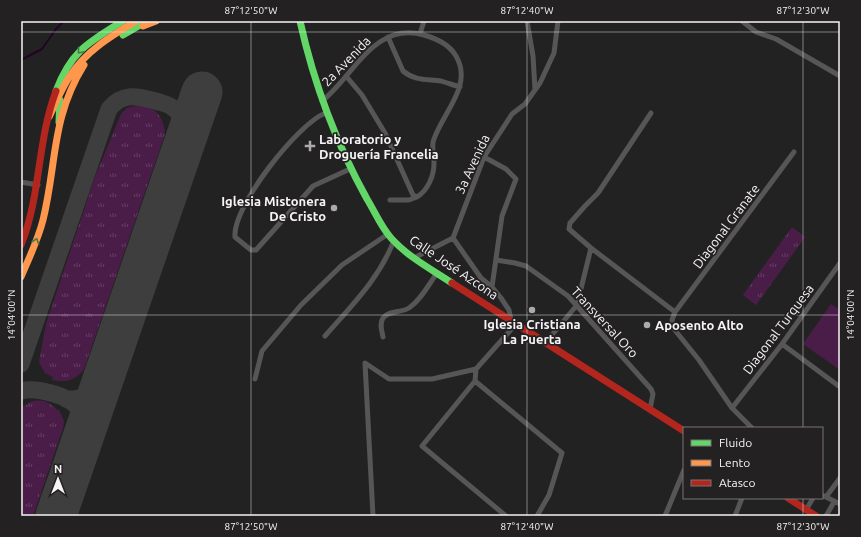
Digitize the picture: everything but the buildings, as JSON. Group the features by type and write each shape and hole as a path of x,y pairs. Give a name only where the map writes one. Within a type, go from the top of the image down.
{"main road":[{"path":"21,245 32,216 54,94 68,65 85,45 123,21"},
{"path":"49,117 73,71 90,51 111,35 136,21"},
{"path":"21,277 42,221 59,122 73,80 86,62 108,43 147,21"},
{"path":"131,30 156,21"},
{"name":"Calle José Azcona","path":"294,21 304,43"},
{"name":"Calle José Azcona","path":"300,21 304,43 326,112 350,169 388,234 414,258 683,431"},
{"path":"59,122 59,105 62,92"},
{"path":"790,499 816,516"}],"street":[{"path":"420,34 424,21"},
{"path":"527,21 533,56 535,90"},
{"name":"3a Avenida","path":"453,238 484,157 512,114 524,104 540,83 554,53 558,21"},
{"path":"742,21 756,32 776,39 840,76"},
{"name":"2a Avenida","path":"322,101 335,91 346,76 370,50 388,37 408,32 420,34 448,45 454,52 461,66 462,79 460,87"},
{"path":"388,37 403,71 408,75 418,80 441,82 460,87 433,144 434,165 428,188 417,197 409,200 390,200"},
{"path":"346,76 374,115 385,134 413,195 417,197"},
{"path":"326,112 314,118 271,164 259,181 243,209 235,232 235,237 251,250 256,250 313,186 350,169"},
{"path":"652,113 598,193 584,206 570,223 571,232 675,312 672,320 674,329 699,360 732,408 751,427"},
{"name":"Diagonal Granate","path":"675,312 794,152"},
{"path":"484,157 506,169 516,179 502,216 492,287"},
{"path":"21,182 38,185"},
{"path":"255,379 262,351 301,305 342,265 388,234"},
{"path":"414,258 453,238 480,278 492,287 509,310 513,322 476,369 475,381 422,446 506,516"},
{"path":"324,336 375,277 387,260 394,240"},
{"path":"546,342 577,305 591,248"},
{"name":"Transversal Oro","path":"496,260 516,262 526,266 562,292 577,305 651,389 653,394 650,409"},
{"name":"Diagonal Turquesa","path":"732,408 782,344 840,263"},
{"path":"383,337 381,324 382,319 388,314 409,308 418,299 437,273"},
{"path":"782,344 840,387"},
{"path":"373,516 365,363 389,379 432,379 476,369"},
{"path":"475,381 562,453 550,495 537,516"},
{"path":"665,516 683,472"},
{"path":"840,478 824,496 840,504"},
{"path":"735,516 742,499"},
{"path":"806,510 813,499"},
{"path":"826,516 834,502"}],"green space":[{"path":"140,104 146,105 158,114 163,123 165,134 84,369 78,376 70,380 52,380 53,377 45,373 39,362 46,324 95,177 121,114 127,108"},
{"path":"792,227 805,237 756,305 743,295"},
{"path":"831,304 840,310 840,370 803,344"},
{"path":"40,400 49,403 59,410 64,421 63,428 33,516 21,516 21,408 32,401"}],"waterway":[{"path":"21,60 42,49 56,29 64,21"}],"taxiway":[{"path":"21,364 109,109 120,100 131,97 143,98 167,105 177,111 180,115 184,127 185,141"},
{"path":"66,399 87,395 103,381"},
{"path":"21,391 34,390 51,393 73,403 77,407 86,431"}],"runway":[{"path":"56,516 202,92"}],"traffic: fast":[{"path":"56,91 68,66 82,49 100,35 123,21"},
{"path":"123,35 147,21"},
{"path":"300,21 312,68 327,113 345,156 381,224 387,234 405,251 452,283"},
{"path":"59,122 60,100"}],"traffic: slow":[{"path":"49,117 61,91 76,67 108,38 136,21"},
{"path":"143,26 156,21"},
{"path":"21,277 36,242 43,220 60,122 73,85 84,65"}],"traffic: jam":[{"path":"21,245 32,207 45,129 56,91"},
{"path":"452,283 683,430"},
{"path":"790,499 816,516"}],"place":[{"name":"Laboratorio y Droguería Francelia","path":"310,146"},
{"name":"Iglesia Mistonera De Cristo","path":"334,208"},
{"name":"Iglesia Cristiana La Puerta","path":"532,310"},
{"name":"Aposento Alto","path":"647,325"}]}
